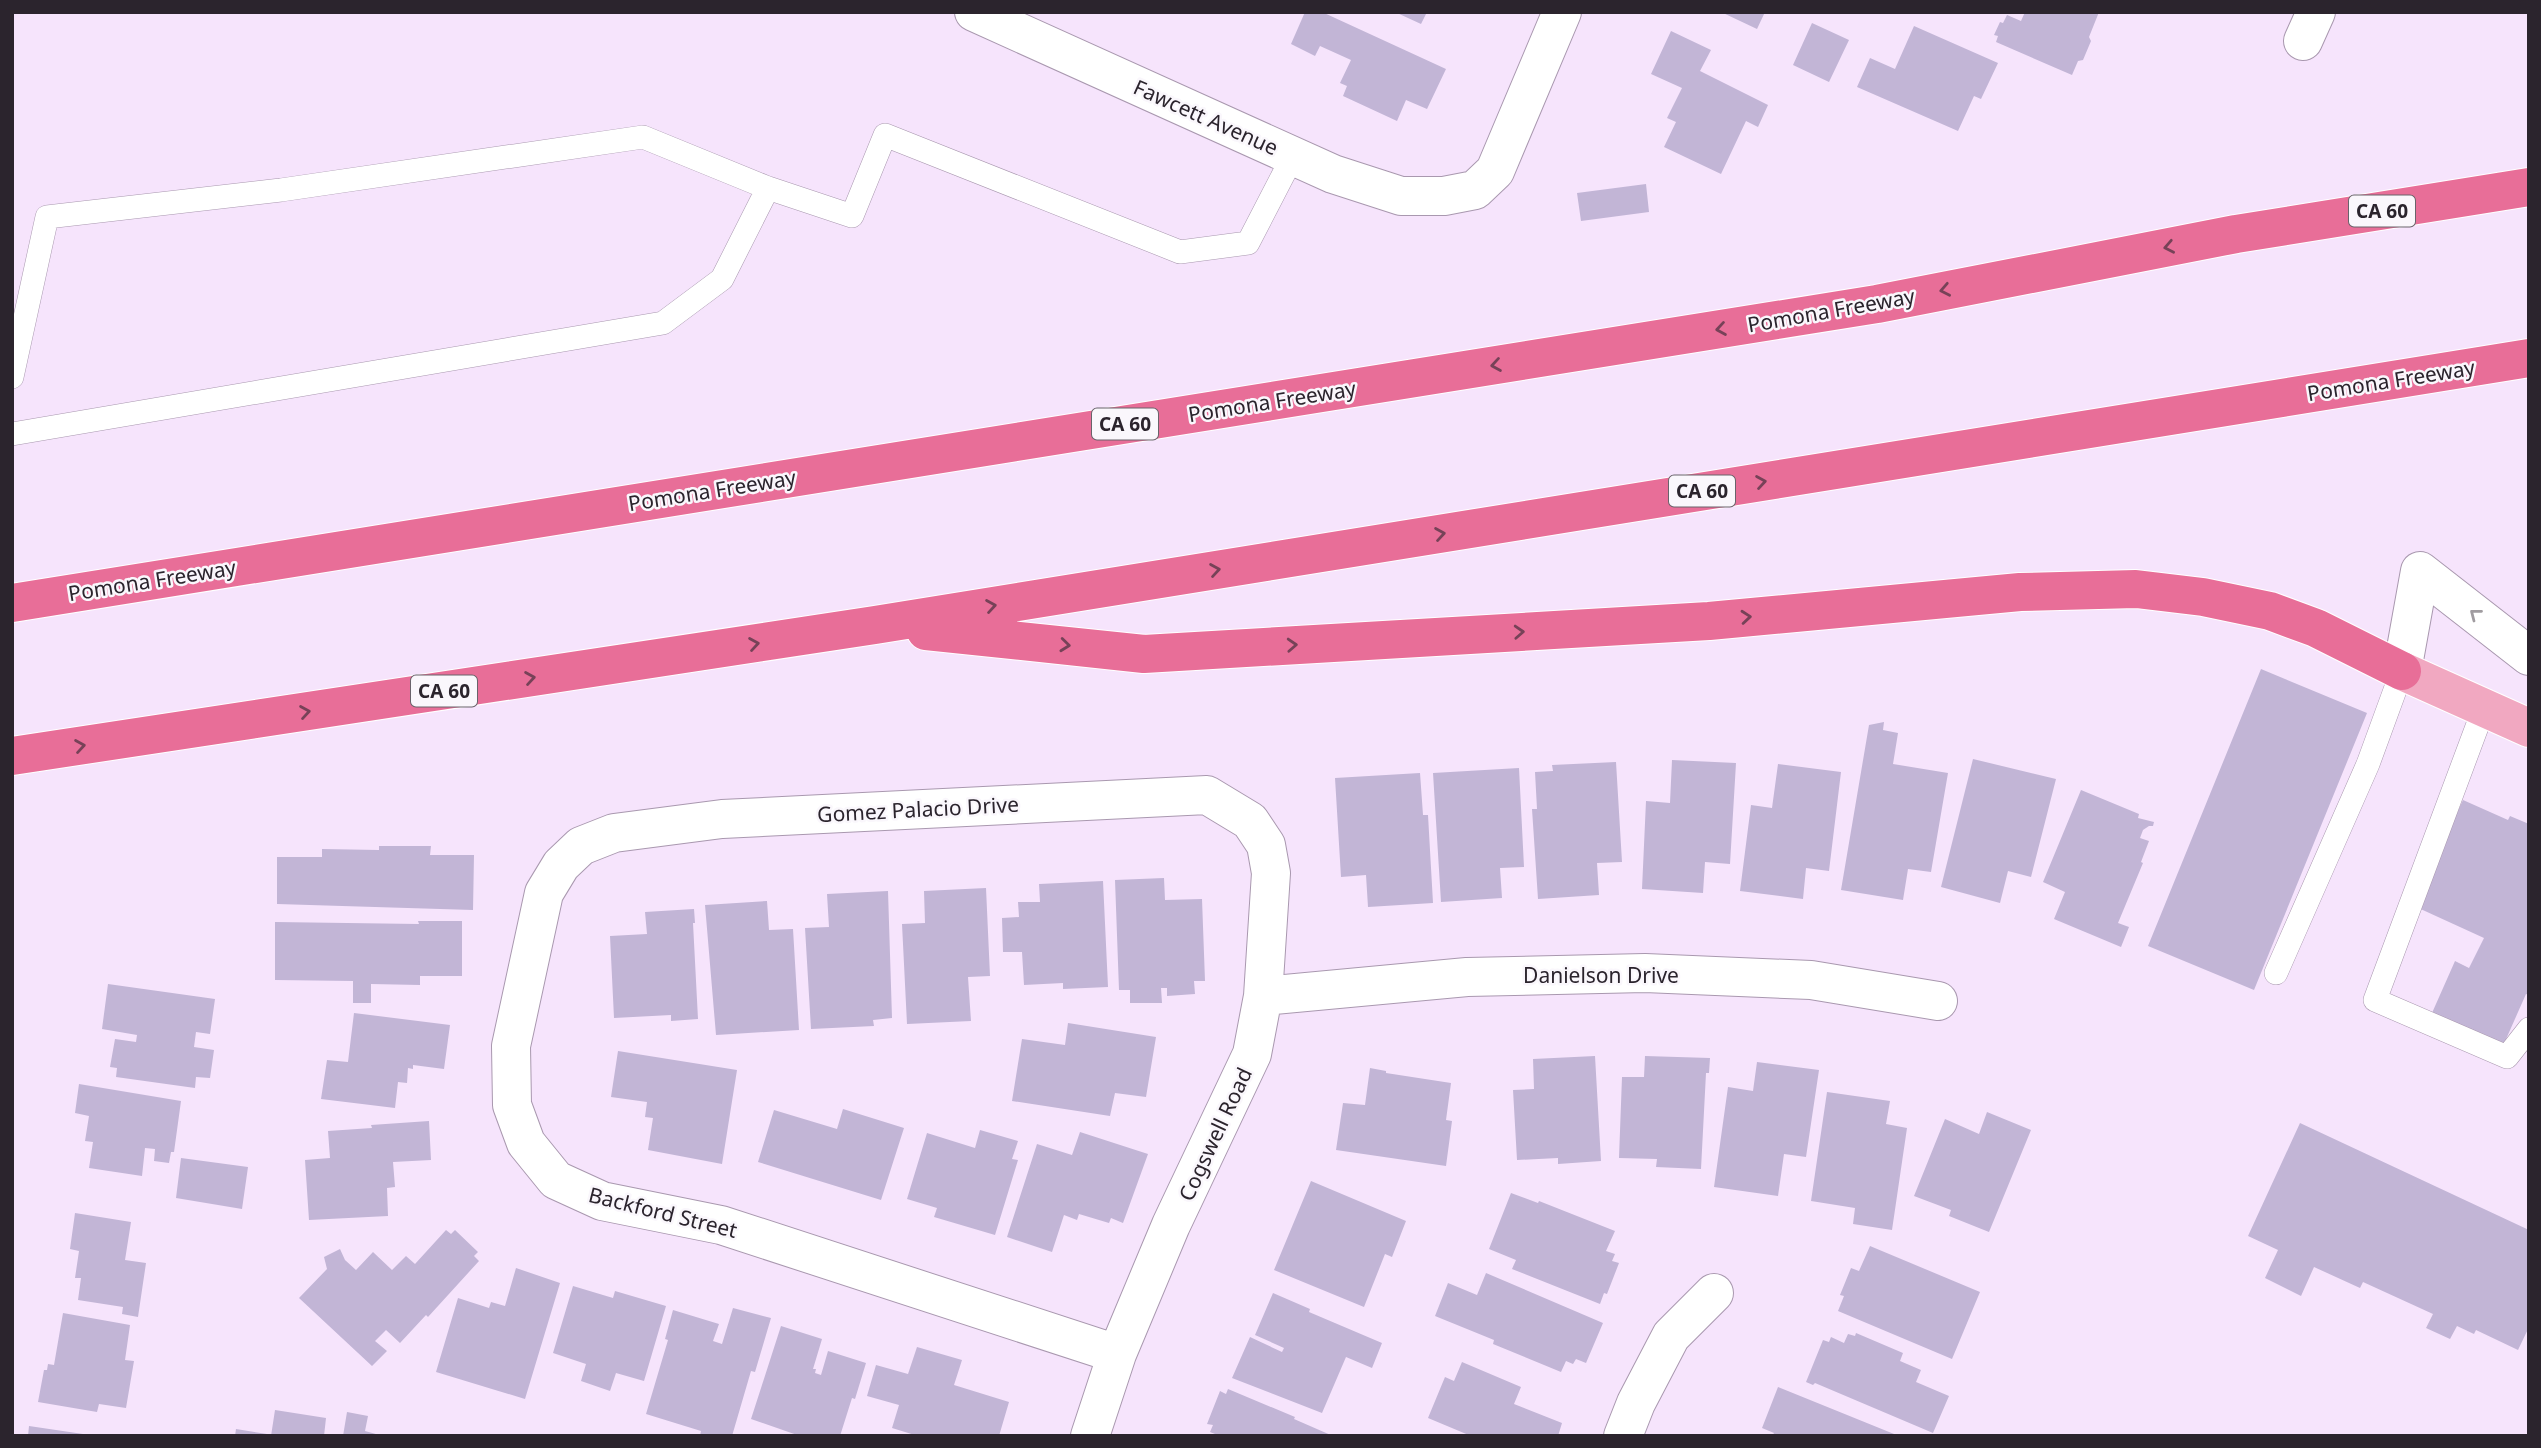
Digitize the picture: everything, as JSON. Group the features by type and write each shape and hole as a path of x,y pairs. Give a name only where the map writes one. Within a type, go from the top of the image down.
{"highway":[{"path":"2235,234 2529,168"},
{"name":"Pomona Freeway","path":"12,603 1877,304 2235,234 2529,187"},
{"name":"Pomona Freeway","path":"12,756 875,625 2529,358"},
{"path":"875,625 1144,654 1709,621 2020,592 2136,589 2203,597 2270,611 2316,628 2402,671"}],"main road":[{"path":"2402,671 2529,727"}],"street":[{"name":"Fawcett Avenue","path":"974,12 1333,174 1401,196 1444,196 1475,190 1495,171 1562,12"},
{"path":"2402,671 2420,571 2529,656"},
{"name":"Gomez Palacio Drive","path":"581,846 624,832 722,819 1207,795 1250,821"},
{"name":"Cogswell Road","path":"1090,1436 1118,1354 1171,1225 1252,1054 1263,996 1271,873 1266,845 1250,821"},
{"name":"Backford Street","path":"581,846 561,865 544,893 511,1046 512,1105 526,1143 556,1180 602,1200 720,1225 1118,1354"},
{"name":"Danielson Drive","path":"1263,996 1467,976 1645,973 1811,980 1938,1001"},
{"path":"1623,1436 1636,1403 1671,1336 1714,1293"}],"lane":[{"path":"12,377 47,217 281,190 643,137 768,188 852,216 885,135 1180,252 1248,243 1293,156"},
{"path":"12,434 663,323 722,279 768,188"},
{"path":"2276,973 2368,764 2402,671"},
{"path":"2484,708 2375,1000 2507,1057 2529,1029"}],"building":[{"path":"1305,12 1322,12 1446,69 1427,109 1406,100 1397,121 1343,96 1347,86 1340,83 1351,60 1320,46 1315,56 1291,44"},
{"path":"1395,12 1427,12 1421,24"},
{"path":"1721,12 1765,12 1757,29"},
{"path":"2025,12 2099,12 2083,60 2078,61 2072,75 1996,42 1998,36 1994,35 2000,22 2003,23 2007,15 2021,21"},
{"path":"1812,23 1849,40 1829,82 1793,65"},
{"path":"1914,26 1998,63 1981,99 1974,96 1958,131 1857,87 1870,58 1895,69"},
{"path":"1671,31 1711,50 1700,71 1768,105 1758,127 1746,121 1721,174 1664,147 1676,122 1667,118 1682,88 1651,74"},
{"path":"1646,184 1649,212 1581,221 1577,193"},
{"path":"2261,669 2367,713 2254,990 2148,946"},
{"path":"1884,722 1883,730 1898,733 1893,764 1948,773 1931,872 1908,869 1903,900 1841,890 1869,725"},
{"path":"1973,759 2056,779 2031,877 2008,871 2000,903 1941,887"},
{"path":"1672,760 1736,763 1730,864 1705,862 1703,893 1642,889 1646,801 1670,803"},
{"path":"1616,762 1622,862 1597,863 1599,895 1538,899 1532,809 1537,809 1535,772 1553,771 1552,765"},
{"path":"1778,764 1841,772 1829,871 1806,868 1803,899 1740,891 1751,805 1772,808"},
{"path":"1519,768 1524,867 1500,868 1502,898 1441,902 1433,773"},
{"path":"1420,773 1423,815 1428,815 1433,903 1368,907 1366,875 1341,877 1335,778"},
{"path":"2081,790 2139,814 2138,818 2154,822 2153,826 2143,830 2140,838 2149,841 2141,862 2143,863 2118,923 2129,927 2121,947 2054,919 2065,892 2043,882"},
{"path":"2463,800 2508,820 2510,816 2529,824 2529,995 2526,994 2503,1046 2432,1013 2455,961 2469,968 2484,938 2414,906"},
{"path":"379,846 431,846 430,855 474,855 473,910 277,904 277,857 322,857 322,849 379,850"},
{"path":"1164,878 1165,900 1202,899 1205,981 1194,981 1195,994 1167,996 1167,988 1161,988 1162,1003 1130,1003 1130,990 1119,990 1115,880"},
{"path":"1103,881 1108,987 1063,989 1063,983 1024,985 1022,952 1003,952 1002,918 1019,917 1018,902 1040,902 1039,884"},
{"path":"986,888 990,976 968,977 971,1021 907,1024 902,924 925,923 924,891"},
{"path":"888,891 892,1018 873,1020 874,1026 811,1029 805,928 829,927 827,894"},
{"path":"767,901 769,930 793,929 799,1030 716,1035 705,905"},
{"path":"694,909 698,1019 671,1021 671,1015 614,1018 610,936 647,934 645,912"},
{"path":"418,921 462,921 462,976 420,976 420,985 371,984 371,1003 353,1003 353,981 275,980 275,922 419,924"},
{"path":"108,984 215,999 210,1034 196,1032 194,1047 214,1050 210,1078 196,1077 195,1088 116,1077 117,1068 110,1067 115,1039 136,1042 137,1035 102,1029"},
{"path":"354,1013 450,1025 444,1069 413,1065 413,1069 408,1068 407,1083 398,1082 395,1108 321,1099 327,1060 348,1062"},
{"path":"1068,1023 1156,1037 1146,1097 1115,1093 1110,1116 1012,1101 1022,1039 1065,1045"},
{"path":"618,1051 737,1070 722,1164 648,1150 653,1118 645,1117 647,1102 611,1097"},
{"path":"1595,1056 1601,1161 1558,1164 1558,1158 1517,1160 1513,1090 1534,1089 1533,1059"},
{"path":"1645,1056 1710,1058 1709,1073 1706,1073 1701,1169 1656,1167 1657,1159 1619,1158 1622,1077 1644,1077"},
{"path":"1757,1062 1819,1070 1806,1157 1784,1154 1778,1196 1714,1187 1728,1087 1753,1091"},
{"path":"1370,1068 1451,1083 1446,1120 1452,1121 1446,1166 1336,1150 1343,1103 1365,1105"},
{"path":"79,1084 181,1101 174,1152 171,1152 169,1163 154,1161 155,1149 145,1148 142,1176 89,1168 93,1142 85,1141 89,1116 75,1113"},
{"path":"1827,1092 1890,1101 1886,1124 1907,1128 1892,1230 1853,1224 1855,1208 1811,1201"},
{"path":"843,1109 904,1128 881,1200 758,1162 774,1110 837,1129"},
{"path":"1987,1112 2031,1130 1989,1232 1949,1216 1951,1210 1914,1196 1945,1119 1979,1134"},
{"path":"429,1121 431,1160 393,1162 395,1187 387,1188 388,1216 309,1220 305,1160 330,1158 328,1131"},
{"path":"2300,1123 2529,1230 2529,1327 2518,1350 2476,1330 2474,1334 2457,1326 2450,1339 2426,1328 2433,1314 2363,1282 2360,1288 2314,1267 2301,1296 2265,1278 2278,1250 2248,1236"},
{"path":"980,1130 1018,1141 1012,1159 1018,1160 995,1235 934,1217 937,1208 907,1199 927,1133 975,1148"},
{"path":"1080,1132 1148,1154 1123,1223 1111,1218 1109,1223 1079,1214 1077,1220 1064,1215 1052,1252 1007,1237 1037,1144 1072,1155"},
{"path":"181,1158 248,1167 242,1209 176,1198"},
{"path":"1311,1181 1406,1221 1392,1257 1385,1254 1364,1307 1274,1270"},
{"path":"1511,1193 1615,1231 1606,1251 1615,1254 1612,1261 1619,1263 1607,1294 1604,1293 1600,1304 1512,1269 1516,1260 1489,1249"},
{"path":"75,1213 131,1222 125,1260 146,1263 138,1317 122,1314 123,1307 78,1300 81,1278 75,1278 79,1251 70,1249"},
{"path":"446,1230 451,1234 455,1230 478,1252 474,1256 479,1261 428,1317 426,1315 400,1343 386,1330 375,1341 387,1351 372,1366 299,1298 327,1269 324,1257 340,1249 345,1260 356,1270 373,1252 392,1270 406,1256 415,1264"},
{"path":"1870,1246 1980,1292 1952,1359 1838,1311 1844,1296 1840,1295 1851,1268 1859,1271"},
{"path":"516,1268 560,1283 525,1399 436,1372 458,1298 489,1308 491,1302 505,1306"},
{"path":"1486,1273 1603,1323 1586,1363 1576,1359 1573,1364 1566,1361 1561,1372 1435,1316 1448,1283 1477,1295"},
{"path":"573,1286 613,1298 615,1291 666,1306 644,1381 616,1373 610,1391 581,1381 586,1364 553,1353"},
{"path":"1273,1293 1310,1309 1309,1312 1382,1343 1372,1368 1346,1357 1322,1413 1232,1378 1250,1337 1282,1352 1284,1348 1255,1335"},
{"path":"733,1308 771,1318 755,1372 751,1371 732,1436 700,1436 701,1431 646,1414 668,1340 665,1339 673,1310 719,1324 713,1341 722,1344"},
{"path":"63,1313 130,1325 125,1360 134,1361 126,1408 99,1404 97,1412 38,1402 44,1370 47,1370 48,1364 54,1365"},
{"path":"781,1326 822,1339 813,1369 816,1369 815,1373 821,1375 828,1351 866,1363 840,1436 800,1436 751,1419"},
{"path":"1856,1333 1903,1353 1900,1361 1921,1370 1916,1382 1949,1396 1933,1433 1815,1383 1813,1385 1806,1382 1823,1340 1829,1342 1831,1337 1844,1343 1848,1334 1855,1336"},
{"path":"917,1347 962,1360 954,1385 1009,1402 999,1436 918,1436 892,1428 899,1405 867,1396 876,1365 908,1374"},
{"path":"1462,1362 1521,1387 1514,1404 1562,1423 1558,1436 1471,1436 1428,1418 1445,1377 1454,1381"},
{"path":"1778,1387 1899,1436 1772,1436 1774,1433 1762,1428"},
{"path":"1228,1389 1333,1436 1220,1436 1210,1432 1213,1425 1207,1424 1220,1391 1226,1394"},
{"path":"275,1410 326,1418 324,1436 271,1436"},
{"path":"347,1412 368,1416 365,1431 383,1436 343,1436"},
{"path":"29,1426 83,1434 83,1436 28,1436"},
{"path":"236,1429 267,1434 267,1436 235,1436"}]}
